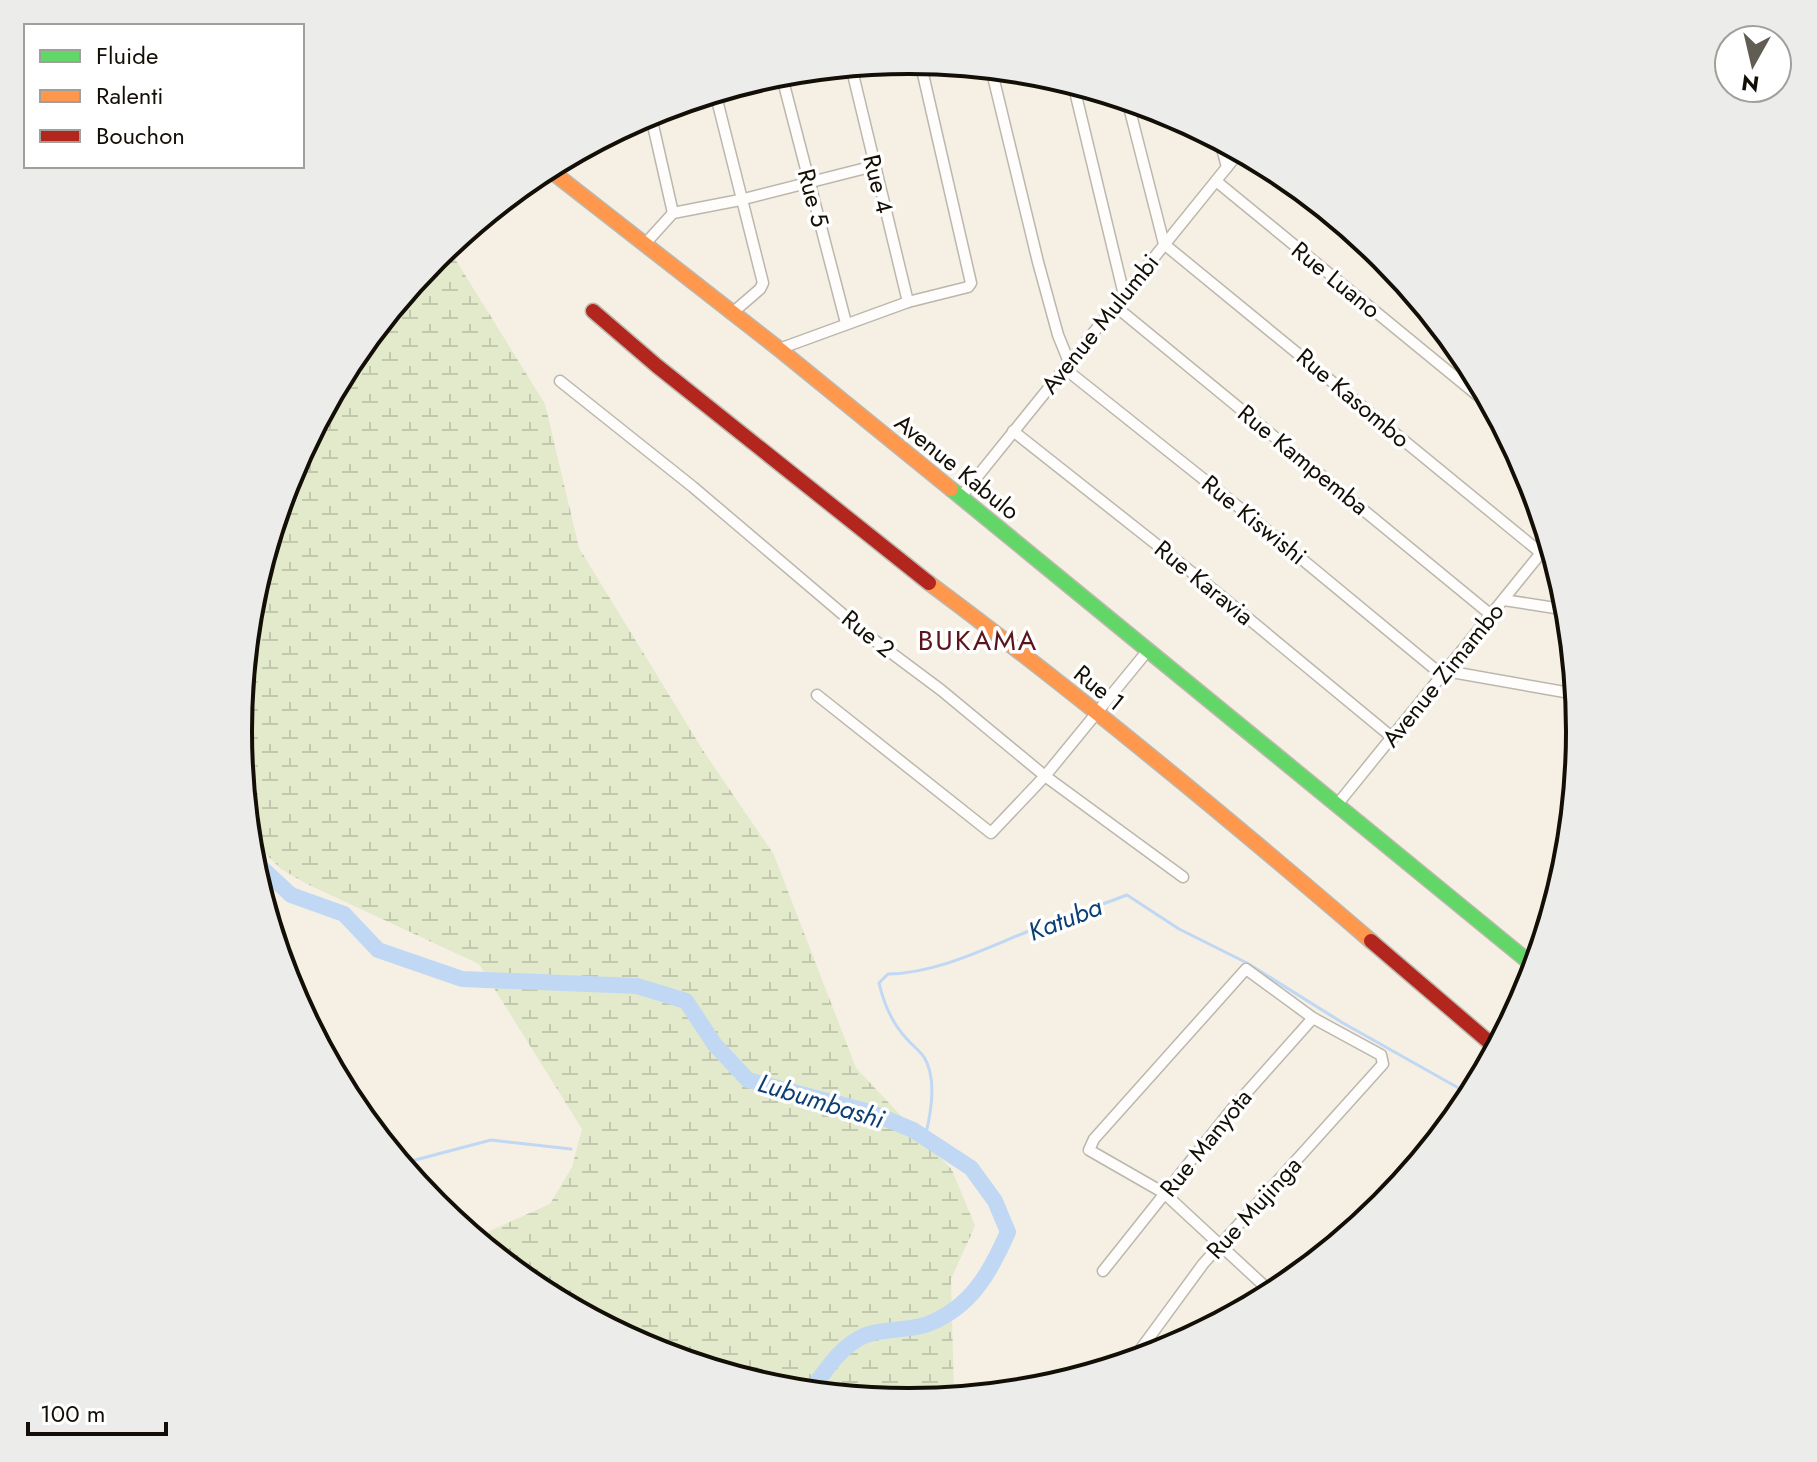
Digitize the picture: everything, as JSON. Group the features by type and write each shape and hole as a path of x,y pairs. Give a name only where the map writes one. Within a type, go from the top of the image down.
{"street":[{"path":"779,349 908,302 968,287 971,283 923,74"},
{"name":"Rue 4","path":"853,76 908,302"},
{"path":"994,80 1038,262 1067,365"},
{"name":"Rue 5","path":"784,86 846,323"},
{"path":"1076,95 1124,295"},
{"path":"717,103 763,283 731,314"},
{"path":"1131,113 1164,244"},
{"path":"653,126 673,213"},
{"path":"1224,155 1227,167"},
{"name":"Avenue Mulumbi","path":"960,498 1233,160"},
{"path":"644,245 673,213 740,200 874,166"},
{"name":"Avenue Kabulo","path":"557,176 779,349 1524,958"},
{"name":"Rue Luano","path":"1216,181 1468,387"},
{"name":"Rue Kasombo","path":"1164,244 1541,553"},
{"name":"Rue Kampemba","path":"1115,306 1490,614"},
{"name":"Rue 1","path":"593,311 915,573 1008,642 1264,849 1488,1041"},
{"name":"Rue Kiswishi","path":"1067,365 1444,673"},
{"name":"Rue 2","path":"560,381 693,487 866,634 941,690 1045,776 1183,877"},
{"name":"Rue Karavia","path":"1013,431 1209,586 1393,738"},
{"name":"Avenue Zimambo","path":"1336,806 1541,553"},
{"path":"1504,600 1554,608"},
{"path":"817,695 991,833 1045,776 1149,649"},
{"path":"1444,673 1564,692"},
{"path":"1263,1284 1164,1193 1089,1150 1094,1139 1246,969 1313,1018"},
{"name":"Rue Mujinga","path":"1144,1344 1192,1277 1383,1060 1381,1055 1313,1018"},
{"name":"Rue Manyota","path":"1103,1271 1232,1109 1313,1018"}],"green space":[{"path":"454,257 545,404 579,548 704,752 774,855 856,1068 952,1170 975,1226 951,1279 954,1387 866,1387 738,1366 657,1338 618,1320 543,1277 509,1252 485,1233 550,1204 572,1167 582,1129 479,964 281,869 263,851 253,774 252,731 257,645 274,561 302,480 340,402 387,331"}],"waterway":[{"name":"Lubumbashi","path":"267,873 291,895 344,914 378,950 462,979 637,986 686,1001 715,1045 748,1080 870,1112 913,1130 971,1168 995,1201 1008,1232 986,1275 967,1298 943,1317 913,1328 874,1333 857,1339 834,1359 818,1381"},
{"name":"Katuba","path":"925,1137 932,1096 928,1066 892,1019 879,983 888,974 944,964 1127,895 1179,929 1247,963 1343,1023 1460,1089"},
{"path":"412,1161 491,1140 571,1149"}],"traffic: fast":[{"path":"951,489 1524,958"}],"traffic: slow":[{"path":"558,176 779,349 951,489"},
{"path":"929,583 1153,758 1371,941"}],"traffic: jam":[{"path":"593,311 657,366 929,583"},
{"path":"1371,941 1488,1041"}],"district":[{"name":"BUKAMA","path":"978,640"}]}
